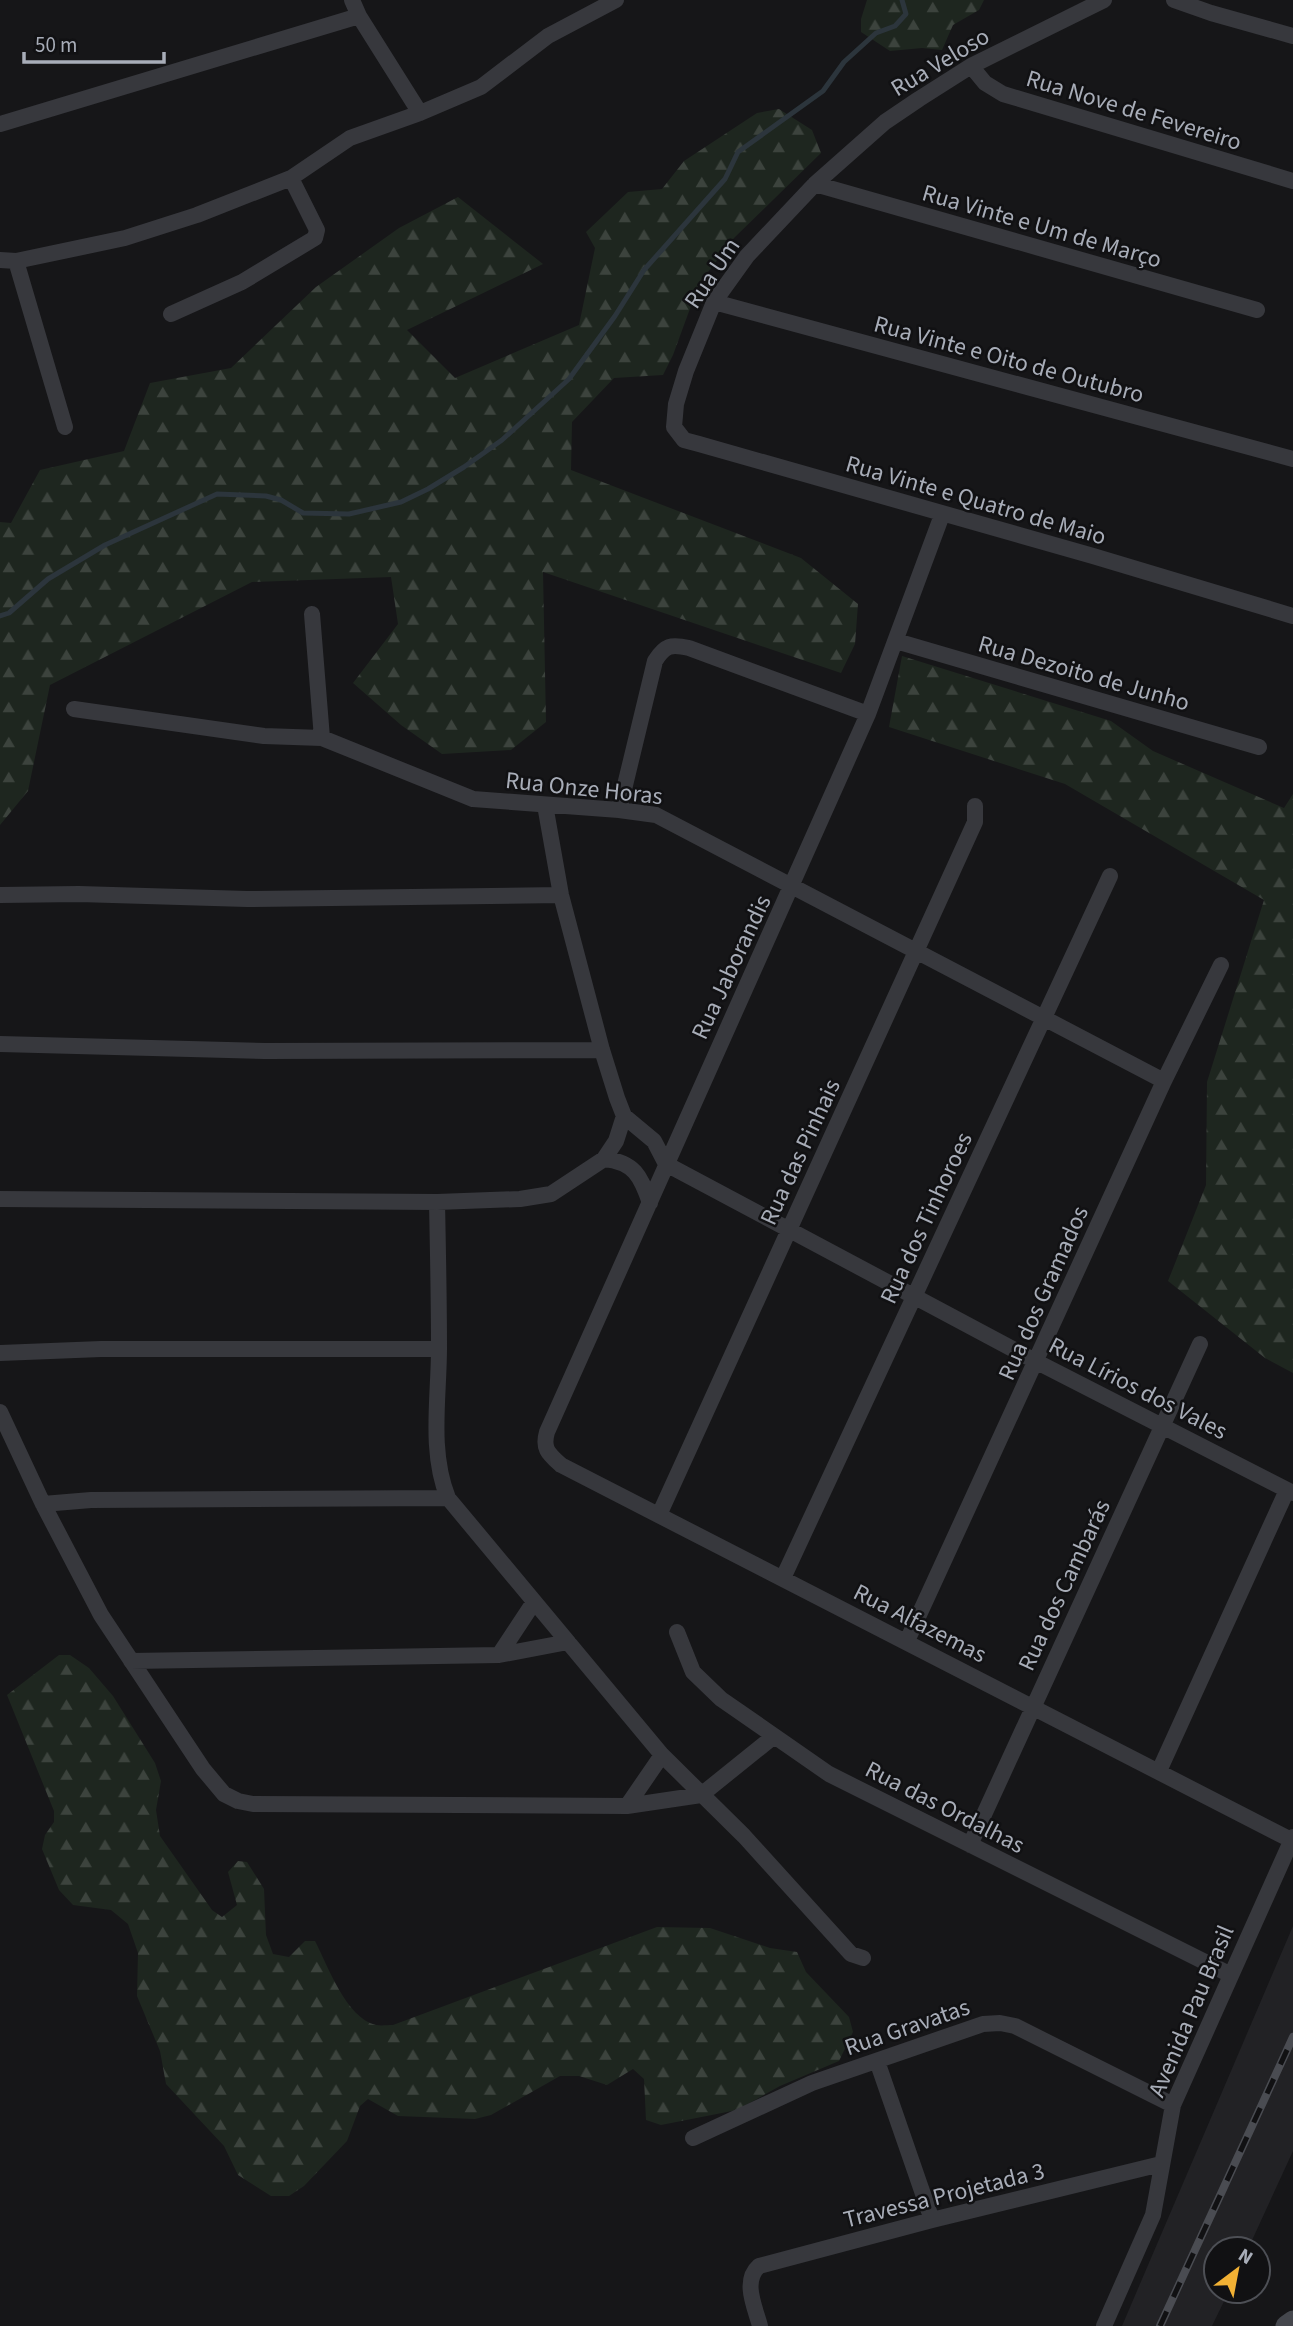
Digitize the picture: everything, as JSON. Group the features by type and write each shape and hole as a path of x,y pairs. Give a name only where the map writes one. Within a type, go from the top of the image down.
{"street":[{"path":"352,0 359,16 420,113"},
{"path":"65,427 8,261 125,238 197,215 291,177 350,138 481,87 548,36 616,0"},
{"name":"Rua Veloso","path":"815,184 885,122 971,66 1104,0"},
{"path":"1174,0 1293,36"},
{"path":"0,124 359,16"},
{"name":"Rua Nove de Fevereiro","path":"971,66 985,83 1003,94 1293,181"},
{"path":"171,314 242,282 315,238 317,230 291,177"},
{"name":"Rua Um","path":"676,404 696,342 714,302 747,256 815,184"},
{"name":"Rua Vinte e Um de Março","path":"815,184 1257,310"},
{"name":"Rua Vinte e Oito de Outubro","path":"714,302 1293,459"},
{"name":"Rua Vinte e Quatro de Maio","path":"676,404 674,427 684,439 1293,616"},
{"name":"Rua Jaborandis","path":"547,1432 868,714 942,515"},
{"path":"313,614 322,738"},
{"name":"Rua Dezoito de Junho","path":"896,641 1259,747"},
{"path":"619,810 655,661 666,647 674,645 689,648 868,714"},
{"name":"Rua Onze Horas","path":"74,709 264,736 322,738 473,799 656,814 1164,1081"},
{"path":"545,805 561,895 602,1051 624,1116 654,1141 666,1164"},
{"name":"Rua das Pinhais","path":"659,1515 975,822 975,806"},
{"name":"Rua dos Tinhoroes","path":"783,1578 1110,876"},
{"path":"0,895 79,894 247,899 561,895"},
{"name":"Rua dos Gramados","path":"906,1642 1164,1081 1221,965"},
{"path":"0,1044 265,1051 602,1051"},
{"path":"0,1199 437,1202 520,1199 551,1194 604,1159 616,1141 624,1116"},
{"path":"604,1159 618,1161 634,1170 643,1182 650,1203"},
{"name":"Rua Lírios dos Vales","path":"666,1164 1037,1362 1290,1492"},
{"path":"437,1202 437,1457 439,1476 448,1498 663,1755 744,1836 851,1954 863,1958"},
{"name":"Rua dos Cambarás","path":"970,1845 1200,1343"},
{"path":"0,1353 101,1349 439,1349"},
{"path":"0,1412 43,1504 101,1615 203,1769 224,1794 238,1801 253,1804 627,1807 701,1795 773,1737"},
{"name":"Rua Alfazemas","path":"547,1432 545,1450 561,1465 1293,1839"},
{"path":"1159,1771 1290,1492"},
{"path":"43,1504 91,1500 448,1498"},
{"path":"499,1655 534,1602"},
{"name":"Rua das Ordalhas","path":"677,1632 693,1672 721,1699 829,1774 1231,1975"},
{"path":"131,1661 499,1655 568,1642"},
{"path":"627,1807 663,1755"},
{"name":"Avenida Pau Brasil","path":"1104,2326 1153,2215 1173,2105 1293,1839"},
{"name":"Rua Gravatas","path":"693,2138 812,2083 983,2024 1000,2022 1014,2026 1173,2105"},
{"path":"877,2061 932,2220"},
{"name":"Travessa Projetada 3","path":"760,2326 750,2284 752,2273 759,2266 1161,2164"},
{"path":"1286,2326 1293,2321"}],"shaded area":[{"path":"1293,1926 1293,2151 1254,2235 1202,2235 1202,2305 1222,2305 1212,2326 1122,2326"}],"green space":[{"path":"867,0 984,0 979,10 953,25 942,50 922,48 890,51 861,32 861,19"},
{"path":"779,109 812,130 821,153 734,238 699,284 663,375 614,378 572,422 571,470 801,558 858,604 855,644 841,673 543,572 546,722 511,750 442,754 401,725 353,683 398,624 391,577 252,582 50,685 28,791 0,825 0,522 11,523 40,470 124,451 150,383 231,368 316,287 399,228 458,197 543,264 407,330 455,378 579,325 595,248 586,232 628,192 662,189 684,161 757,113"},
{"path":"902,656 1111,721 1153,751 1284,808 1293,794 1293,1373 1265,1358 1168,1281 1206,1185 1207,1082 1264,900 1065,784 889,727"},
{"path":"59,1655 70,1655 89,1668 113,1696 155,1763 161,1781 156,1810 160,1836 212,1910 222,1917 237,1905 228,1872 238,1861 247,1862 264,1889 266,1935 273,1954 289,1957 305,1941 315,1941 339,1990 365,2020 376,2025 393,2025 657,1927 710,1928 770,1948 797,1952 806,1972 849,2017 853,2032 839,2061 780,2086 737,2110 661,2125 646,2120 644,2079 633,2069 607,2085 579,2076 560,2076 491,2115 475,2119 398,2116 368,2099 360,2106 347,2141 304,2186 289,2196 271,2196 238,2175 224,2146 166,2084 160,2051 137,1996 138,1953 128,1924 111,1910 73,1905 59,1890 42,1849 45,1835 54,1822 54,1811 7,1695"}],"waterway":[{"path":"0,616 9,613 48,579 105,545 217,494 266,496 281,500 303,513 349,514 401,502 464,467 502,440 569,379 615,316 644,270 725,179 738,152 823,91 844,62 876,33 895,26 906,14 902,0"}],"railway":[{"path":"1160,2326 1293,2037"}]}
